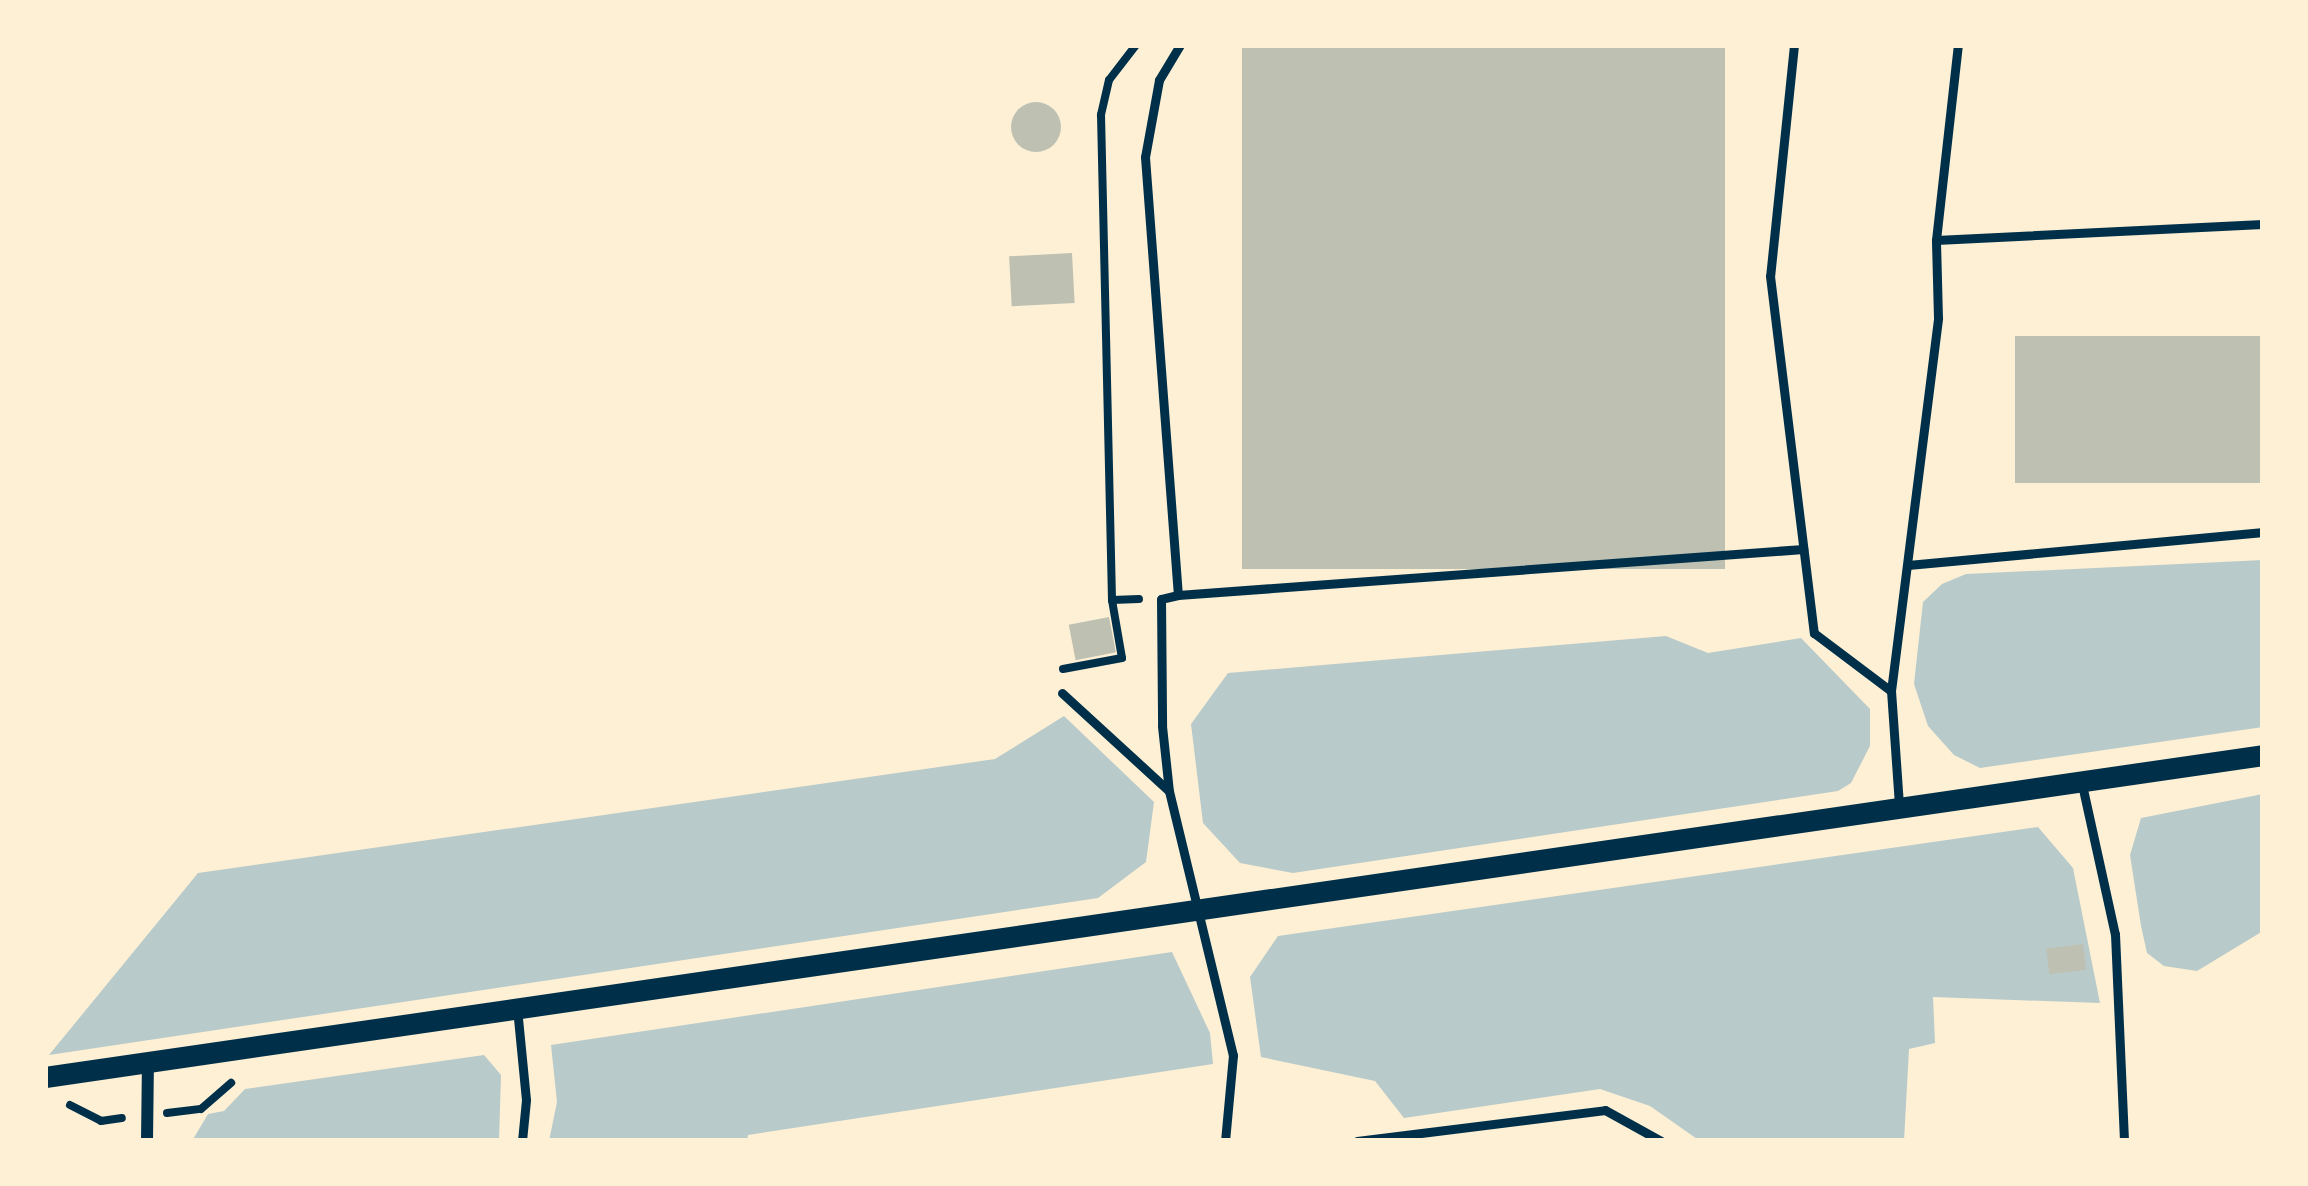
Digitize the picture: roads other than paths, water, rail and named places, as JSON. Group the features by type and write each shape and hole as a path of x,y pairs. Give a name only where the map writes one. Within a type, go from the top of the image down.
{"street":[{"path":"45,1078 2263,755"},
{"path":"147,1141 148,1061"}],"lane":[{"path":"1178,596 1145,158 1160,80 1180,45"},
{"path":"1793,45 1770,276 1814,633 1892,691"},
{"path":"1899,805 1892,691 1938,318 1936,240 1958,45"},
{"path":"1936,240 2263,224"},
{"path":"1908,565 2263,532"},
{"path":"1225,1141 1233,1055 1169,791 1161,599 1803,549"},
{"path":"1062,693 1169,791"},
{"path":"2081,780 2115,934 2124,1141"},
{"path":"517,1008 526,1100 522,1141"},
{"path":"1357,1141 1605,1110 1660,1141"}]}
